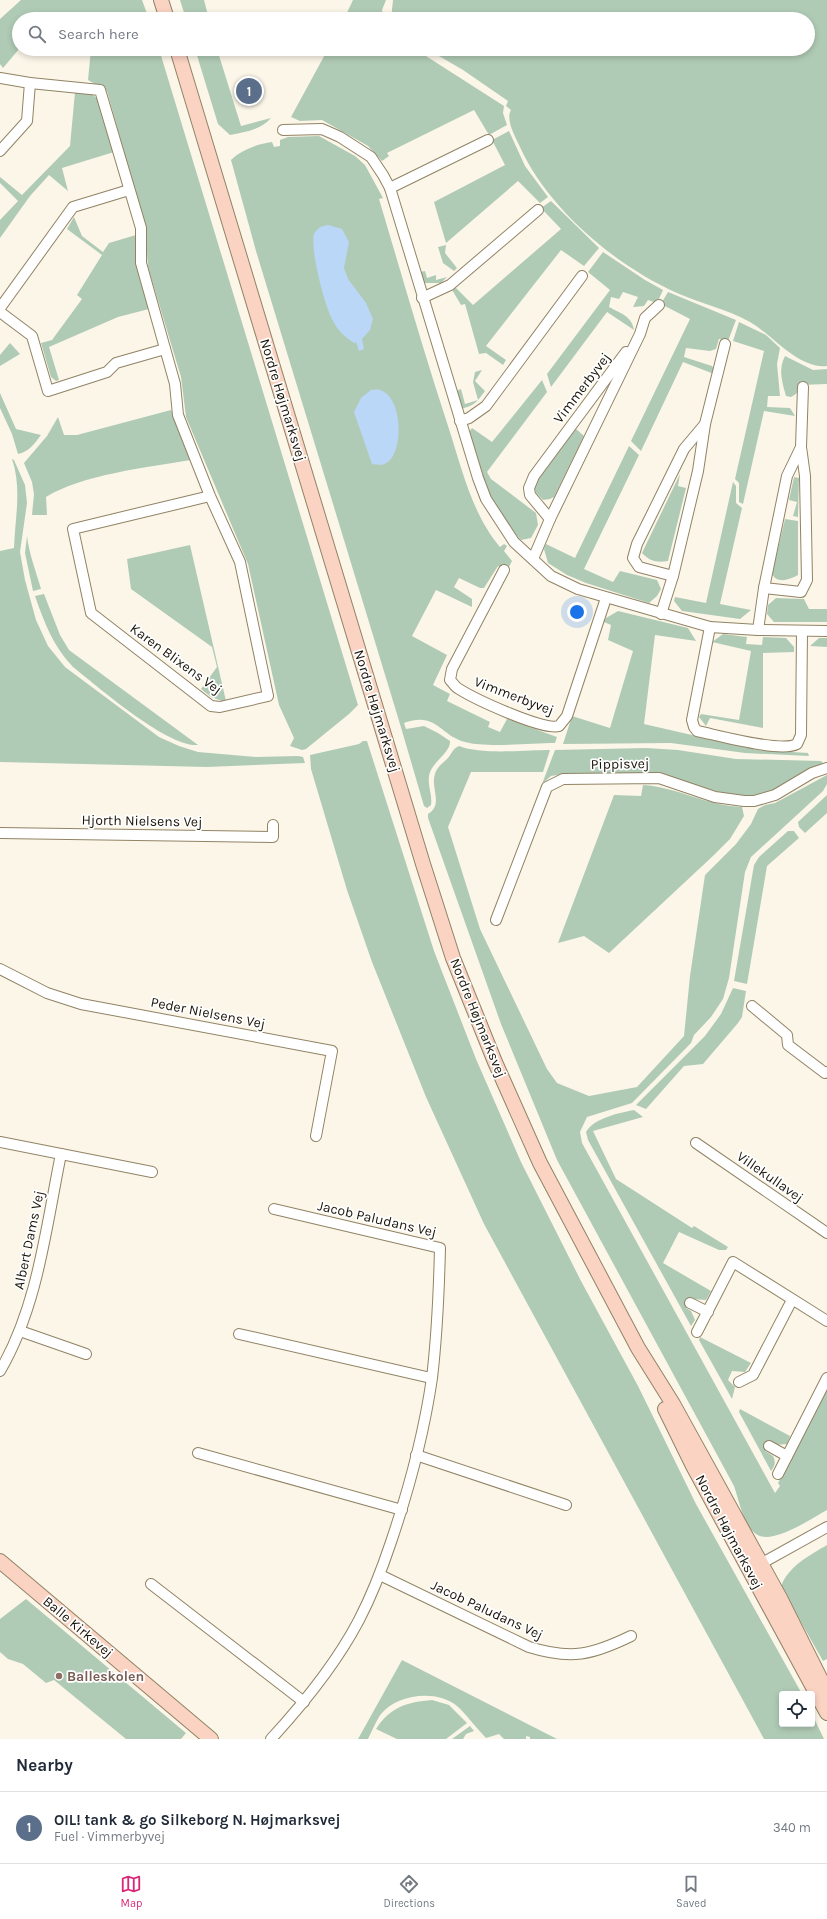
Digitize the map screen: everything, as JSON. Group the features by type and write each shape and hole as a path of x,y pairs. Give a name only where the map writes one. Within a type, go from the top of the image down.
{"street":[{"path":"161,0 165,12"},
{"name":"Nordre Højmarksvej","path":"179,56 453,958 495,1062 540,1163 638,1348 693,1466 755,1567 827,1713"},
{"name":"Karen Blixens Vej","path":"0,78 30,83 100,90 141,228 141,264 175,384 178,415 210,496 240,562 268,696 220,707 210,706 91,613 73,529 210,496"},
{"path":"0,151 27,121 30,83"},
{"path":"283,130 322,128 340,137 371,157 383,175 390,188 422,298 486,499 514,542 551,576 578,589 661,614 710,627 758,630 827,631"},
{"path":"390,188 488,140"},
{"path":"0,308 73,207 129,190"},
{"path":"422,298 450,285 538,210"},
{"path":"460,421 469,418 486,406 582,276"},
{"name":"Vimmerbyvej","path":"533,559 550,519 640,334 645,318 659,305"},
{"path":"0,312 32,336 48,391 107,372 116,363 165,349"},
{"name":"Vimmerbyvej","path":"550,519 530,495 529,488 534,476 640,334"},
{"path":"661,614 673,576 701,458 704,424 725,344"},
{"path":"764,588 801,592 807,580 805,476 801,447 803,387"},
{"path":"673,576 639,567 633,558 637,544 684,449 704,424"},
{"path":"758,630 764,588 787,476 801,447"},
{"name":"Vimmerbyvej","path":"504,570 452,669 450,680 457,688 501,709 547,726 559,726 567,716 606,598"},
{"path":"710,627 692,720 694,727 698,731 742,741 788,747 797,744 801,735 802,631"},
{"name":"Pippisvej","path":"496,920 547,787 563,779 659,778 715,797 744,802 775,796 812,773 827,768"},
{"name":"Hjorth Nielsens Vej","path":"0,832 273,837 273,826"},
{"name":"Peder Nielsens Vej","path":"0,969 47,993 81,1004 332,1051 316,1136"},
{"path":"752,1006 787,1035 788,1045 825,1073 827,1072"},
{"path":"0,1142 152,1172"},
{"name":"Villekullavej","path":"696,1143 827,1234"},
{"name":"Albert Dams Vej","path":"1,1367 20,1331 33,1290 61,1154"},
{"name":"Jacob Paludans Vej","path":"271,1739 304,1702 332,1664 359,1620 380,1575 402,1510 416,1455 432,1378 438,1310 440,1248 274,1209"},
{"path":"697,1332 733,1262 827,1321"},
{"path":"739,1382 752,1375 792,1300"},
{"path":"690,1304 708,1312"},
{"path":"20,1331 86,1354"},
{"path":"239,1334 432,1378"},
{"path":"778,1474 827,1378"},
{"path":"769,1446 787,1456"},
{"path":"198,1453 402,1510"},
{"path":"416,1455 566,1505"},
{"path":"755,1567 827,1527"},
{"name":"Balle Kirkevej","path":"0,1561 211,1739"},
{"name":"Nordre Højmarksvej","path":"755,1567 780,1598 827,1692"},
{"name":"Jacob Paludans Vej","path":"380,1575 529,1647 546,1652 565,1655 583,1654 604,1649 631,1636"},
{"path":"151,1584 304,1702"}],"green space":[{"path":"21,0 142,0 146,12 12,12 13,56 3,68 0,64 0,19"},
{"path":"180,0 204,0 207,12 184,12"},
{"path":"353,0 386,0 382,12 347,12"},
{"path":"393,0 827,0 827,366 816,366 796,357 750,322 741,317 686,297 654,282 631,268 608,251 586,233 566,213 532,170 510,124 509,119 511,110 506,106 508,101 463,70 439,56 815,56 815,12 392,12"},
{"path":"90,56 161,56 358,705 306,749 302,750 290,746 294,738 279,705 248,564 186,417 181,377 148,267 145,227 107,91 88,80"},
{"path":"197,56 219,56 241,126 271,118 258,128 230,135 218,124"},
{"path":"324,56 426,56 504,106 503,113 507,125 489,135 474,110 387,153 389,156 382,161 368,146 322,120 300,121 291,117"},
{"path":"75,92 90,93 98,99 114,152 62,168 68,191 49,175 30,196 0,238 0,220 18,201 0,183 0,177 22,195 70,146"},
{"path":"509,131 525,166 548,197 540,203 518,181 446,243 434,202 505,165 492,140"},
{"path":"319,136 355,156 365,165 383,198 379,199 463,475 482,520 500,547 504,544 507,546 504,551 512,561 507,571 498,566 484,588 480,588 459,578 454,587 472,599 472,607 436,590 412,636 447,655 433,685 450,694 447,701 490,722 488,727 500,732 507,719 557,737 555,743 497,745 474,744 457,739 431,722 415,720 404,723 406,729 424,726 450,741 450,745 446,752 433,766 429,774 431,805 427,808 424,806 256,251 231,160 244,150 261,144 272,142 274,147 280,146 280,140 288,137"},
{"path":"551,201 599,248 584,266 561,250 486,346 506,360 503,365 486,353 479,354 465,304 461,305 451,288 454,286 473,305 561,229 541,208"},
{"path":"74,217 82,236 103,252 109,243 136,235 149,309 118,317 49,347 59,380 56,381 51,377 41,343 52,340 82,299 77,295 102,255 67,229"},
{"path":"446,245 445,253 457,268 454,271 443,263 438,247"},
{"path":"603,252 663,290 657,303 648,300 644,306 633,307 638,297 623,292 619,299 611,297 609,307 628,318 633,325 634,330 607,312 551,387 547,374 610,290 588,272"},
{"path":"425,271 427,278 436,275 436,280 447,277 441,283 424,283 420,272"},
{"path":"668,292 736,320 728,341 719,339 716,349 710,351 686,348 684,357 712,366 715,371 714,374 683,362 641,451 631,441 690,319 661,304"},
{"path":"739,322 766,335 780,348 777,364 780,396 768,396 767,407 790,408 795,416 764,411 743,504 739,502 739,483 735,479 764,351 733,341"},
{"path":"10,343 20,354 0,366 0,355"},
{"path":"785,356 813,370 827,369 827,384 800,385 795,395 791,397 786,396 781,371"},
{"path":"482,370 475,381 485,391 478,400 473,382 475,372"},
{"path":"542,380 547,392 487,472 491,479 536,513 538,525 531,538 521,540 502,517 488,490 469,432 472,428 492,442"},
{"path":"461,389 465,404 478,400 472,405 461,409 456,391"},
{"path":"0,393 16,429 41,435 31,447 22,453 18,454 12,434 0,408"},
{"path":"171,410 191,460 135,469 96,477 77,483 46,497 47,515 32,515 34,494 32,482 24,463 47,436 58,417 64,435 77,435"},
{"path":"576,429 584,436 554,497 543,500 536,493 534,486 537,478"},
{"path":"629,446 639,455 584,569 613,582 620,571 657,580 661,589 657,596 649,603 586,583 567,575 548,563 544,549 546,544 575,558"},
{"path":"12,459 14,460 25,485 27,503 20,552 25,580 36,620 48,646 65,667 159,737 179,746 198,752 256,757 298,756 303,757 305,763 207,767 0,762 0,551 14,548 17,481"},
{"path":"680,474 678,486 686,488 668,561 654,561 642,553"},
{"path":"794,477 799,478 798,517 793,516 797,502 789,500"},
{"path":"733,482 736,486 736,503 742,508 720,604 751,610 740,619 682,611 674,601 675,597 706,603"},
{"path":"785,519 798,521 798,575 787,580 780,580 772,574"},
{"path":"27,536 31,556 41,589 33,591 25,553"},
{"path":"190,545 225,702 211,697 201,689 217,667 212,647 131,589 127,559"},
{"path":"44,594 60,635 69,650 198,745 185,743 169,737 152,727 115,701 73,667 60,651 42,615 35,596"},
{"path":"776,598 804,599 809,609 827,609 827,622 774,622 767,614 768,605"},
{"path":"618,611 688,628 696,641 655,635 644,724 757,750 808,753 809,756 745,753 671,743 563,744 572,716 610,728 633,651 608,640 611,625 604,622 606,618"},
{"path":"723,634 747,637 746,644 762,645 763,637 786,638 794,647 794,652 763,653 763,728 710,718 706,726 699,717 701,714 739,720 751,651 712,642"},
{"path":"819,638 827,638 827,647 810,646"},
{"path":"363,741 367,741 434,951 476,1059 521,1162 581,1281 638,1386 696,1504 800,1691 779,1691 779,1727 815,1727 815,1720 824,1739 764,1739 484,1224 426,1097 372,962 347,890 311,769 310,755 359,744"},
{"path":"459,746 468,749 491,751 550,750 543,772 471,772 448,827 480,929 547,1069 557,1083 589,1096 637,1087 684,1036 690,976 705,875 736,844 751,824 758,809 765,805 775,803 827,775 827,784 823,791 751,857 745,872 729,978 723,999 711,1017 694,1035 691,1043 632,1103 587,1117 580,1132 582,1143 775,1493 780,1486 778,1483 827,1389 827,1510 792,1530 782,1534 763,1537 756,1534 748,1525 742,1512 734,1486 557,1160 501,1024 428,818 428,814 433,810 436,801 434,779 436,772 453,750"},
{"path":"646,748 678,750 736,759 821,761 823,763 775,790 750,796 736,796 667,776 651,774 564,774 551,776 542,784 555,750"},
{"path":"643,785 656,786 729,806 742,807 744,816 730,839 609,953 584,936 558,943 614,795 641,796"},
{"path":"827,795 827,813 805,833 799,827 798,822"},
{"path":"788,831 794,831 799,838 767,866 747,984 734,981 754,865 759,857"},
{"path":"733,988 746,991 742,1017 738,1023 703,1064 684,1066 646,1109 636,1105 705,1036 721,1014"},
{"path":"634,1110 643,1117 593,1131 616,1179 692,1228 694,1226 728,1247 726,1250 719,1250 679,1232 663,1263 711,1291 706,1300 691,1299 686,1308 691,1311 695,1320 691,1326 588,1140 586,1132 595,1123 607,1117"},
{"path":"700,1337 751,1363 745,1372 732,1371 728,1380 735,1387 732,1399 699,1340"},
{"path":"740,1409 790,1436 787,1444 775,1445 769,1442 765,1451 773,1456 775,1460 775,1464 771,1471 739,1412"},
{"path":"827,1545 827,1659 823,1661 781,1587 788,1573 800,1562"},
{"name":"Balleskolen","path":"26,1599 186,1733 181,1739 126,1739 54,1680 46,1683 23,1664 8,1659 0,1652 0,1619"},
{"path":"402,1660 557,1739 530,1739 530,1737 526,1736 526,1739 504,1739 499,1734 486,1738 457,1706 449,1701 439,1697 418,1696 407,1698 388,1707 379,1717 368,1739 358,1739"},
{"path":"432,1700 449,1705 467,1723 446,1739 397,1739 376,1729 387,1715 400,1707 415,1702"},
{"path":"470,1726 474,1731 466,1734 463,1739 452,1739"}],"water":[{"path":"328,225 342,229 349,242 344,268 348,279 366,303 373,319 370,330 362,339 364,349 359,351 356,342 354,343 345,336 337,328 333,321 326,304 319,278 314,252 314,234 320,227"},
{"path":"371,390 379,390 387,394 393,402 398,423 399,434 394,454 387,463 381,465 372,464 354,412 361,398"}],"place":[{"name":"OIL! tank & go Silkeborg N. Højmarksvej","path":"249,91"},
{"name":"Balleskolen","path":"59,1676"}]}
